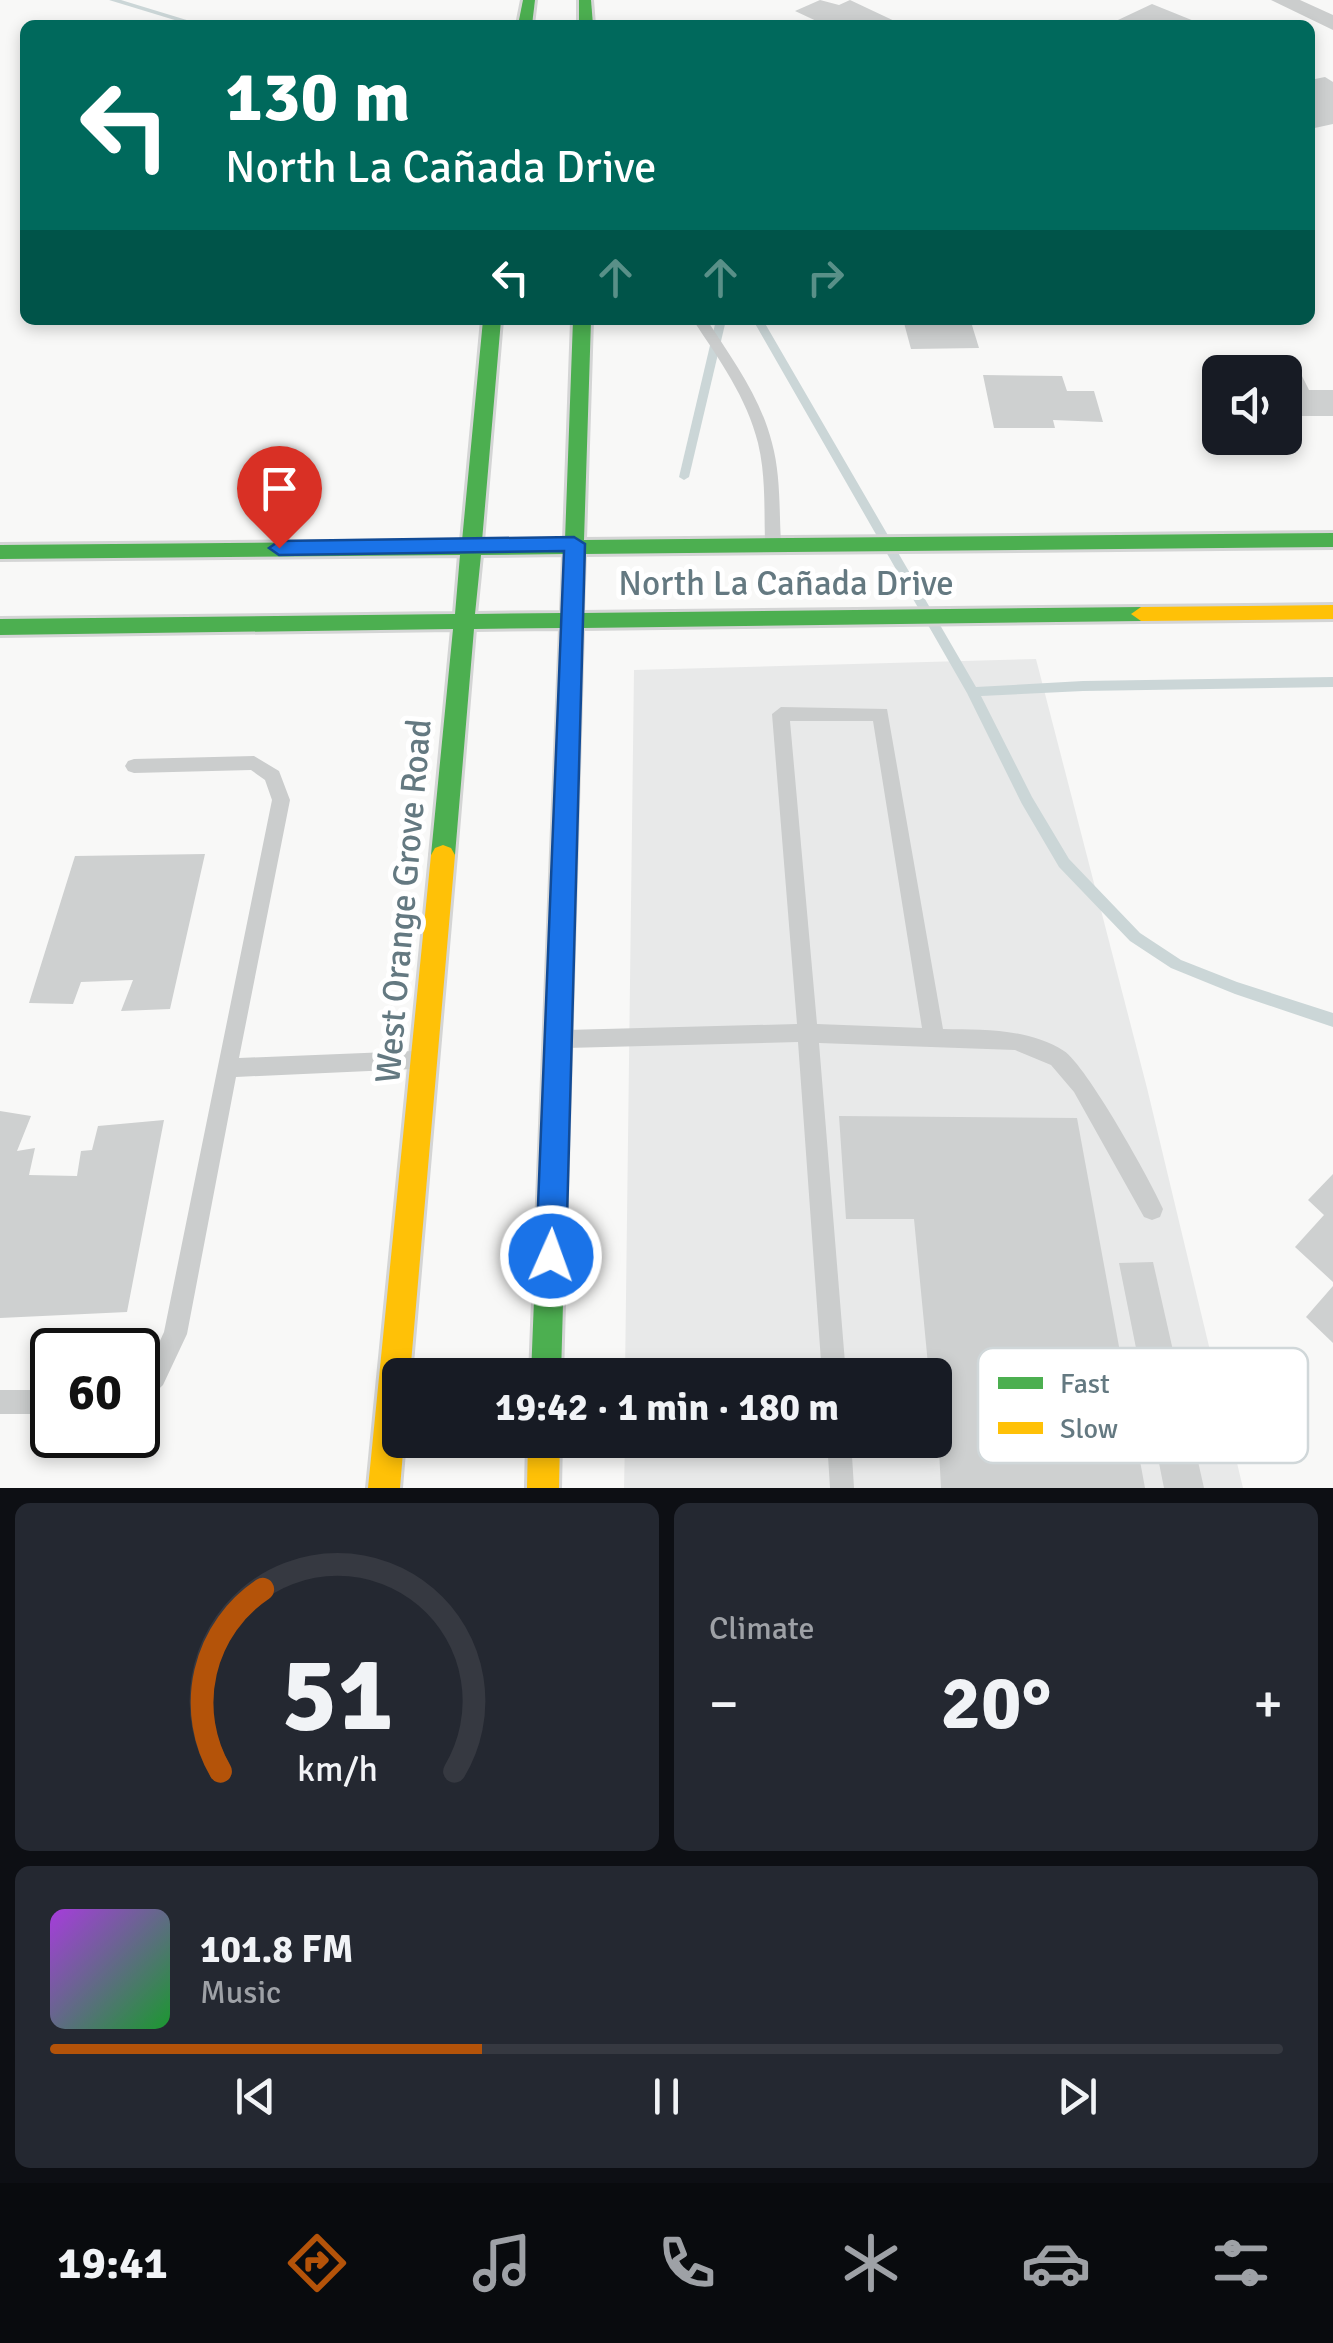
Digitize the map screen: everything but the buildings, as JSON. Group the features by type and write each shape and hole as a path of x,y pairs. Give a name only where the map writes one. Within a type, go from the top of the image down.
{"main road":[{"name":"West Orange Grove Road","path":"384,1488 492,325"},
{"path":"547,1358 582,325"},
{"name":"North La Cañada Drive","path":"0,552 1333,540"},
{"name":"North La Cañada Drive","path":"0,627 1333,612"},
{"path":"543,1488 544,1458"}],"street":[{"path":"1282,0 1333,23"}],"lane":[{"path":"703,325 736,376 766,447 773,544"},
{"path":"833,1358 781,714 881,714 934,1038"},
{"path":"134,766 254,763 272,776 281,800 176,1334 160,1366"},
{"path":"560,1039 808,1033 1016,1041 1058,1058 1081,1085 1152,1209"},
{"path":"228,1068 424,1059"},
{"path":"0,1402 30,1402"},
{"path":"840,1458 842,1488"}],"shaded area":[{"path":"1036,659 1209,1348 978,1348 978,1463 1237,1463 1243,1488 624,1488 625,1458 952,1458 952,1358 625,1358 634,670"}],"waterway":[{"path":"113,0 182,20"},
{"path":"684,477 720,325"},
{"path":"761,325 973,692"},
{"path":"973,692 1333,682"},
{"path":"973,692 1027,800 1064,863 1135,937 1176,964 1333,1020"}],"traffic: fast":[{"path":"526,20 529,0"},
{"path":"585,0 586,20"},
{"path":"443,855 492,325"},
{"path":"547,1358 582,325"},
{"path":"0,552 1333,540"},
{"path":"0,627 1141,614"}],"traffic: slow":[{"path":"1141,614 1333,612"},
{"path":"384,1488 443,855"},
{"path":"543,1488 544,1458"}],"route":[{"path":"279,548 574,544 551,1256"}]}
